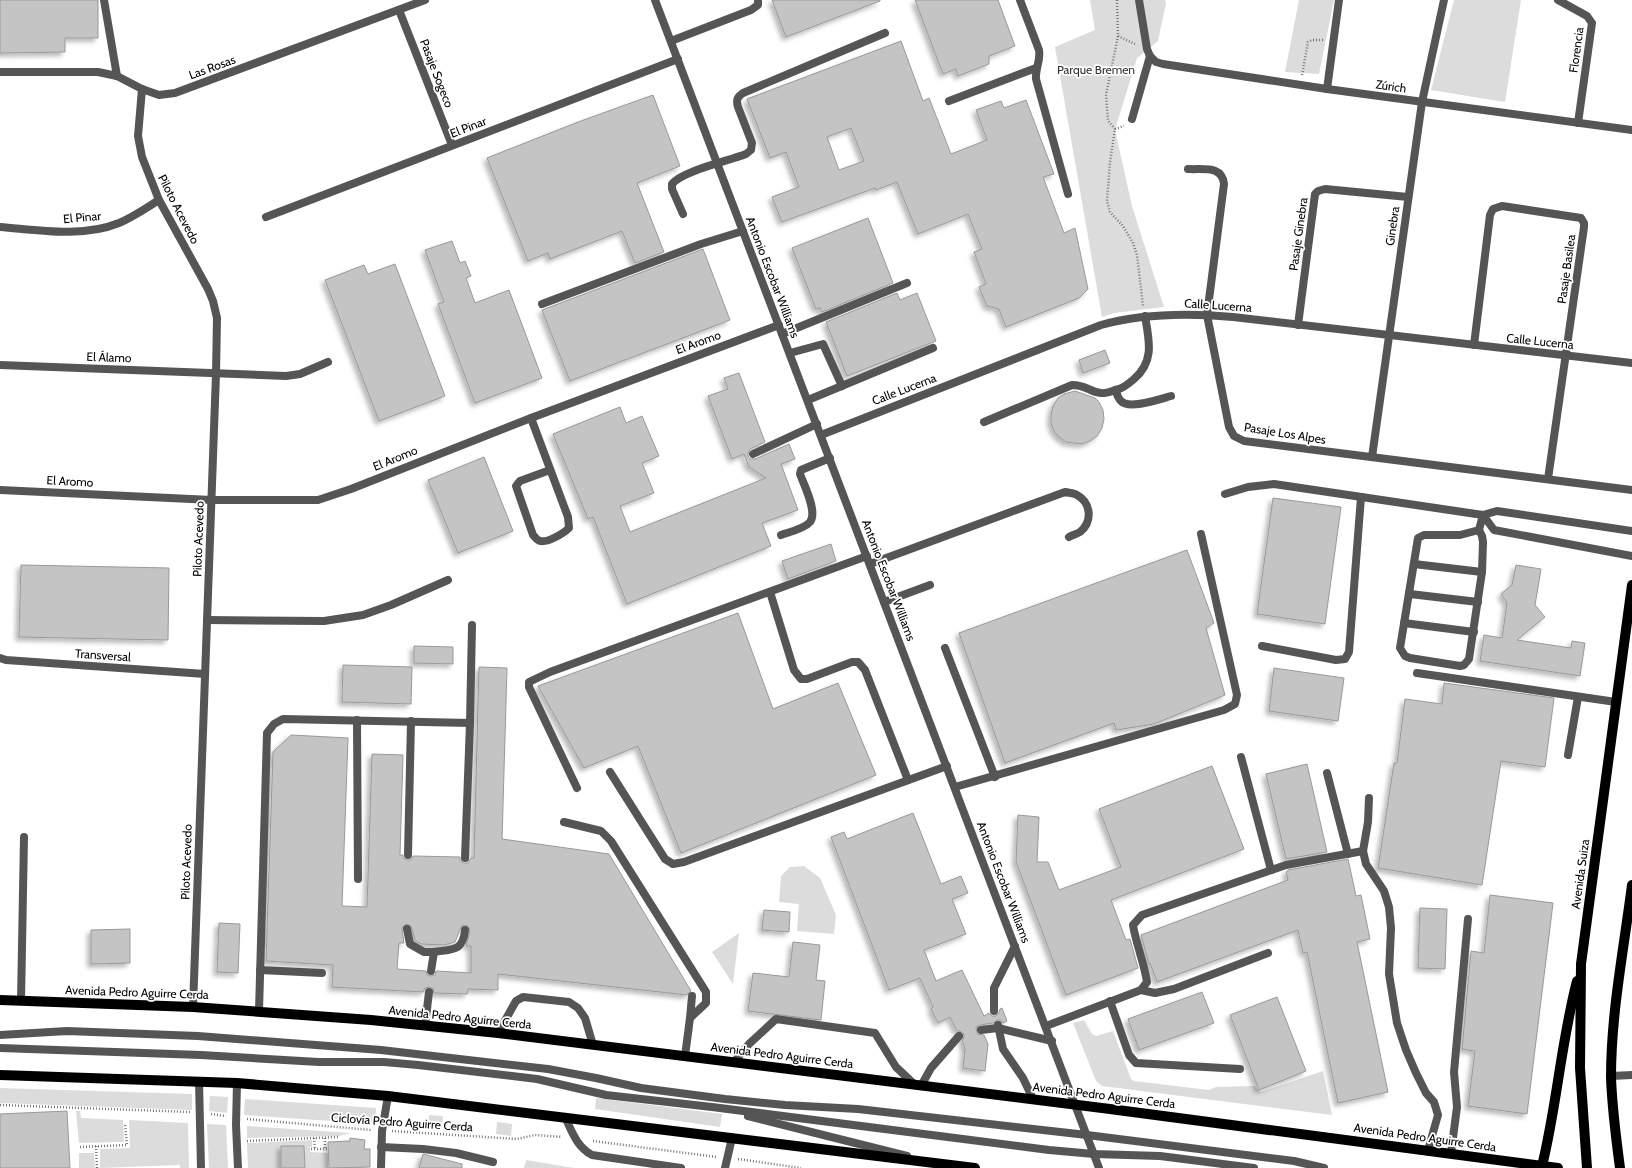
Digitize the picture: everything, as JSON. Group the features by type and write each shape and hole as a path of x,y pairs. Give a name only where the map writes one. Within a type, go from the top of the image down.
{"main road":[{"name":"Avenida Suiza","path":"1587,1168 1580,1068 1581,964 1632,585"},
{"path":"1620,1168 1613,1111 1611,1076 1616,1009 1632,885"},
{"path":"1542,1166 1549,1136 1566,1031 1581,964"},
{"name":"Avenida Pedro Aguirre Cerda","path":"0,1000 259,1011 498,1033 1033,1100 1076,1104 1558,1168"},
{"path":"0,1075 237,1083 388,1096 976,1168"}],"street":[{"path":"104,0 117,76"},
{"name":"Las Rosas","path":"0,72 98,72 117,76 142,89 159,95 175,93 425,0"},
{"name":"Antonio Escobar Williams","path":"655,0 1076,1104 1099,1168"},
{"path":"671,41 751,10 758,5 758,0"},
{"path":"1020,0 1039,50 1040,55 1036,68 1036,79 1068,194"},
{"path":"1132,119 1148,52 1138,0"},
{"path":"1327,89 1339,0"},
{"name":"Ginebra","path":"1372,457 1422,102 1444,0"},
{"name":"Florencia","path":"1558,0 1587,16 1592,23 1578,123"},
{"name":"Pasaje Sogeco","path":"399,10 452,145"},
{"path":"683,214 672,184 674,181 717,163 746,154 751,150 752,143 737,101 738,96 885,33"},
{"name":"Zúrich","path":"1148,52 1156,62 1164,64 1327,89 1632,130"},
{"name":"El Pinar","path":"266,217 678,59"},
{"path":"949,101 1036,68"},
{"name":"Piloto Acevedo","path":"142,89 139,121 139,147 145,168 159,200 208,289 213,301 217,318 212,500 193,1007"},
{"name":"Pasaje Los Alpes","path":"1188,169 1214,170 1220,173 1223,177 1224,184 1207,315 1229,427 1234,436 1244,441 1632,490"},
{"name":"Pasaje Ginebra","path":"1298,325 1315,194 1318,191 1325,190 1408,197"},
{"name":"El Pinar","path":"0,227 87,231 118,223 159,200"},
{"name":"Pasaje Basilea","path":"1474,345 1490,215 1493,209 1502,206 1578,217 1584,223 1548,479"},
{"path":"542,304 700,244 743,231"},
{"path":"782,334 907,283"},
{"name":"Calle Lucerna","path":"821,435 1087,330 1114,321 1145,316 1177,314 1207,315 1632,363"},
{"path":"984,422 1072,385 1082,385 1102,394 1124,387 1139,375 1147,363 1149,352 1145,316"},
{"name":"El Aromo","path":"0,490 212,500 306,501 326,499 531,418 779,325"},
{"path":"790,353 823,344 842,386"},
{"path":"808,400 933,348"},
{"name":"El Álamo","path":"0,365 286,376 300,374 328,362"},
{"path":"1115,390 1120,401 1126,405 1139,404 1171,396"},
{"path":"531,418 568,517 569,528 563,534 543,542 538,540 533,535 516,486 520,481 550,470"},
{"path":"753,454 817,424"},
{"path":"781,535 806,525 811,521 813,511 800,474 801,470 830,458"},
{"path":"1224,494 1248,487 1274,484 1483,515 1497,510 1632,531"},
{"path":"870,564 1065,492 1076,494 1085,501 1089,512 1087,524 1080,532 1069,536"},
{"path":"1262,646 1336,660 1345,659 1349,652 1361,497"},
{"path":"1479,530 1460,535 1424,535 1420,536 1416,542 1410,594 1400,648 1405,656 1460,666 1464,665 1469,659 1482,572 1483,542 1479,530 1483,515"},
{"path":"1483,515 1494,530 1632,556"},
{"path":"955,787 995,777 1224,710 1235,704 1237,695 1201,534"},
{"path":"577,788 529,687 529,682 550,672 867,556"},
{"path":"1414,564 1482,572"},
{"path":"207,620 324,621 355,616 391,606 448,580"},
{"path":"884,602 930,585"},
{"path":"770,592 794,670 801,679 807,680 852,662 858,662 865,670 908,780"},
{"path":"1410,594 1478,602"},
{"path":"1404,624 1474,632"},
{"path":"465,858 472,625"},
{"path":"945,648 995,777"},
{"name":"Transversal","path":"0,658 6,660 205,674"},
{"path":"1417,673 1616,702"},
{"path":"1568,755 1578,697"},
{"path":"259,1011 267,733 274,724 282,719 470,723"},
{"path":"357,720 358,879"},
{"path":"408,855 412,721"},
{"path":"1241,757 1271,870"},
{"path":"610,772 665,859 673,864 684,862 947,766"},
{"path":"1327,773 1348,854"},
{"path":"1369,798 1368,822 1362,851 1366,864 1384,891 1389,907 1391,928 1389,974 1397,1023 1414,1068 1426,1093 1434,1102 1438,1115 1428,1150"},
{"path":"564,822 601,831 611,841 706,992 706,1003 690,1018"},
{"path":"21,1001 24,837"},
{"path":"1046,1026 1140,990 1147,982 1135,938 1133,924 1142,915 1286,865 1362,851"},
{"path":"1451,1153 1458,1107 1454,1072 1468,919"},
{"path":"406,929 410,944 424,952 456,949 461,945 465,930"},
{"path":"994,1011 994,988 1015,946"},
{"path":"431,971 434,952"},
{"path":"1140,990 1155,993 1174,989 1268,953"},
{"path":"260,970 322,973"},
{"path":"425,1026 429,992"},
{"path":"685,1056 692,996"},
{"path":"498,1033 516,1001 523,998 569,1002 578,1008 585,1018 593,1045"},
{"path":"1110,1001 1129,1054 1136,1063 1240,1069"},
{"path":"734,1062 749,1044 776,1019 875,1033 896,1067 918,1085 959,1036"},
{"path":"998,1027 1003,1049 1025,1082 1033,1100"},
{"path":"981,1030 998,1027 1052,1041"},
{"path":"0,1035 67,1031 190,1035 303,1042 373,1049 548,1069 641,1088 725,1100 785,1105 858,1108 1294,1161 1324,1168"},
{"path":"0,1048 201,1055 319,1062 399,1064 517,1076 537,1079 606,1095 712,1106 1056,1151 1160,1156 1254,1168"},
{"path":"1611,1076 1632,1076"},
{"path":"199,1081 201,1168"},
{"path":"237,1083 236,1117 238,1168"},
{"path":"381,1168 382,1130 388,1096"},
{"path":"712,1106 931,1162"},
{"path":"564,1117 575,1139 585,1151 592,1155 681,1168"},
{"path":"725,1168 732,1138"},
{"path":"381,1147 423,1149 456,1153 493,1162"}],"path":[{"path":"1118,0 1118,36 1106,95 1108,122 1115,129 1110,162 1107,201 1110,212 1123,226 1133,243 1137,255 1145,316"},
{"path":"1118,36 1148,52"},
{"path":"1300,85 1308,42 1312,40 1334,41"},
{"name":"Ciclovía Pedro Aguirre Cerda","path":"0,1105 199,1113 256,1120 517,1139 535,1135 801,1168"},
{"path":"80,1147 127,1145 126,1123"},
{"path":"237,1141 338,1137"},
{"path":"314,1138 313,1149 326,1149 325,1138"},
{"path":"96,1146 97,1168"}],"green space":[{"name":"Parque Bremen","path":"1090,0 1165,0 1166,3 1158,41 1137,58 1115,130 1132,206 1164,307 1114,313 1102,317 1055,47 1095,30"},
{"path":"1299,0 1334,0 1319,74 1285,72"},
{"path":"1454,0 1521,0 1505,102 1431,90"},
{"path":"804,866 820,878 836,915 834,934 797,931 799,904 779,902 781,876 790,867"},
{"path":"739,933 733,984 712,952"},
{"path":"1084,1020 1092,1034 1096,1036 1113,1031 1131,1079 1134,1081 1209,1090 1216,1087 1254,1086 1261,1092 1323,1071 1332,1115 1102,1086 1096,1081 1073,1023"},
{"path":"0,1088 192,1094 192,1110 0,1103"},
{"path":"210,1096 228,1097 227,1113 209,1111"},
{"path":"596,1098 722,1114 720,1127 595,1109"},
{"path":"245,1099 376,1108 375,1124 244,1115"},
{"path":"76,1111 80,1111 81,1118 123,1120 124,1142 79,1143"},
{"path":"429,1115 443,1116 442,1128 428,1127"},
{"path":"129,1120 188,1123 189,1168 180,1168 180,1165 100,1168 100,1149 130,1148"},
{"path":"497,1122 512,1124 511,1136 496,1134"},
{"path":"207,1124 226,1125 228,1168 209,1168"},
{"path":"247,1126 351,1133 339,1136 247,1138"},
{"path":"312,1140 310,1152 328,1153 328,1168 305,1168 304,1146 281,1146 281,1168 248,1168 247,1143"},
{"path":"79,1153 94,1153 95,1168 79,1168"},
{"path":"526,1160 574,1168 524,1168"}],"building":[{"path":"0,0 98,0 98,38 65,38 65,52 0,53"},
{"path":"772,0 880,0 880,1 786,37"},
{"path":"915,0 998,0 1015,46 989,56 989,64 958,76 956,69 943,74"},
{"path":"901,41 923,101 929,98 951,154 987,140 976,110 1001,101 1004,108 1026,100 1054,174 1043,177 1064,233 1075,228 1088,289 1079,298 1006,327 999,309 987,306 979,287 986,284 974,252 982,249 968,214 918,234 897,182 876,190 875,188 782,222 772,197 799,187 786,152 770,158 747,99","holes":["851,128 864,161 839,170 827,137"]},
{"path":"653,95 680,166 637,183 664,252 635,263 622,231 550,259 548,253 528,261 487,158 578,122"},
{"path":"868,218 893,283 822,312 820,308 816,309 792,248"},
{"path":"452,241 460,263 465,261 471,276 466,278 475,303 509,290 542,378 475,403 438,304 444,302 425,250"},
{"path":"703,249 730,320 570,381 542,310"},
{"path":"395,264 445,396 379,421 325,280 364,265 368,274"},
{"path":"897,293 900,300 917,293 936,341 847,376 826,322"},
{"path":"1105,350 1110,363 1083,373 1079,360"},
{"path":"739,373 765,442 750,449 748,456 750,459 755,459 789,444 795,459 781,464 798,510 762,523 771,546 627,604 593,517 588,519 553,434 620,407 626,423 642,416 659,456 642,463 654,493 620,506 630,532 766,478 749,467 744,454 732,459 708,396 728,389 724,378"},
{"path":"1075,391 1095,398 1103,410 1104,419 1102,428 1097,436 1082,444 1066,442 1054,431 1051,423 1053,406 1058,398 1064,394"},
{"path":"484,457 513,531 458,553 428,480"},
{"path":"1273,498 1341,507 1325,624 1257,614"},
{"path":"831,544 836,561 788,579 782,561"},
{"path":"1187,550 1214,623 1206,628 1225,695 1154,724 1116,730 1114,723 1005,763 959,633"},
{"path":"21,565 169,568 168,640 19,637"},
{"path":"1516,565 1541,569 1535,605 1545,617 1517,640 1571,648 1572,641 1585,643 1580,676 1480,661 1484,635 1502,638 1507,603 1501,594 1512,585"},
{"path":"738,613 773,709 838,683 876,775 681,853 638,746 584,768 538,686"},
{"path":"414,646 453,647 453,664 414,663"},
{"path":"343,665 412,667 411,704 342,702"},
{"path":"479,667 507,668 502,839 609,854 691,991 687,995 498,974 498,990 468,989 467,994 434,993 433,988 429,987 425,988 423,992 332,987 333,965 266,961 273,752 291,735 348,738 342,906 367,907 372,754 403,755 400,855 403,855 403,858 407,860 411,860 413,856 460,857 460,861 464,863 468,863 471,858 474,858","holes":["406,924 411,926 415,940 421,944 444,945 455,942 461,927 463,925 468,926 470,931 466,946 471,946 471,973 436,971 435,975 431,976 427,975 426,971 397,969 399,943 404,943 402,928"]},
{"path":"1274,668 1344,678 1338,721 1269,711"},
{"path":"1444,683 1554,698 1545,767 1501,761 1482,885 1378,868 1394,763 1397,763 1405,699 1442,704"},
{"path":"1307,764 1327,852 1286,859 1266,774"},
{"path":"1212,766 1244,849 1111,900 1126,940 1130,939 1138,968 1066,995 1016,862 1018,815 1039,817 1037,862 1048,862 1059,890 1121,867 1099,809"},
{"path":"913,813 941,884 961,876 968,893 952,899 966,934 924,950 936,981 962,970 984,1016 989,1013 992,1016 996,1016 1002,1008 1007,1021 1003,1023 1000,1020 997,1020 993,1023 976,1027 977,1034 984,1035 988,1044 985,1071 963,1068 965,1048 962,1041 964,1034 957,1031 950,1017 938,1023 931,1009 933,1007 920,978 889,990 831,837 844,832 847,839"},
{"path":"1348,859 1356,896 1361,895 1370,939 1357,942 1388,1092 1338,1103 1307,952 1303,953 1298,930 1157,982 1150,963 1149,964 1141,935 1288,880 1286,872 1288,870"},
{"path":"1490,895 1553,903 1527,1114 1468,1106 1475,1051 1462,1049 1471,951 1484,953"},
{"path":"1420,908 1447,909 1445,969 1418,968"},
{"path":"764,910 790,912 789,932 762,930"},
{"path":"219,923 240,924 238,973 217,972"},
{"path":"130,929 130,963 91,964 91,930"},
{"path":"793,942 820,945 816,980 825,981 821,1020 748,1011 753,973 789,977"},
{"path":"1202,992 1214,1023 1139,1050 1128,1019"},
{"path":"1277,997 1306,1071 1259,1090 1230,1015"},
{"path":"67,1111 70,1168 0,1168 0,1114"},
{"path":"350,1138 365,1140 364,1149 370,1149 370,1167 329,1168 328,1142 350,1141"},
{"path":"281,1146 304,1146 305,1168 281,1168"},
{"path":"423,1154 462,1164 462,1168 419,1168"}]}
